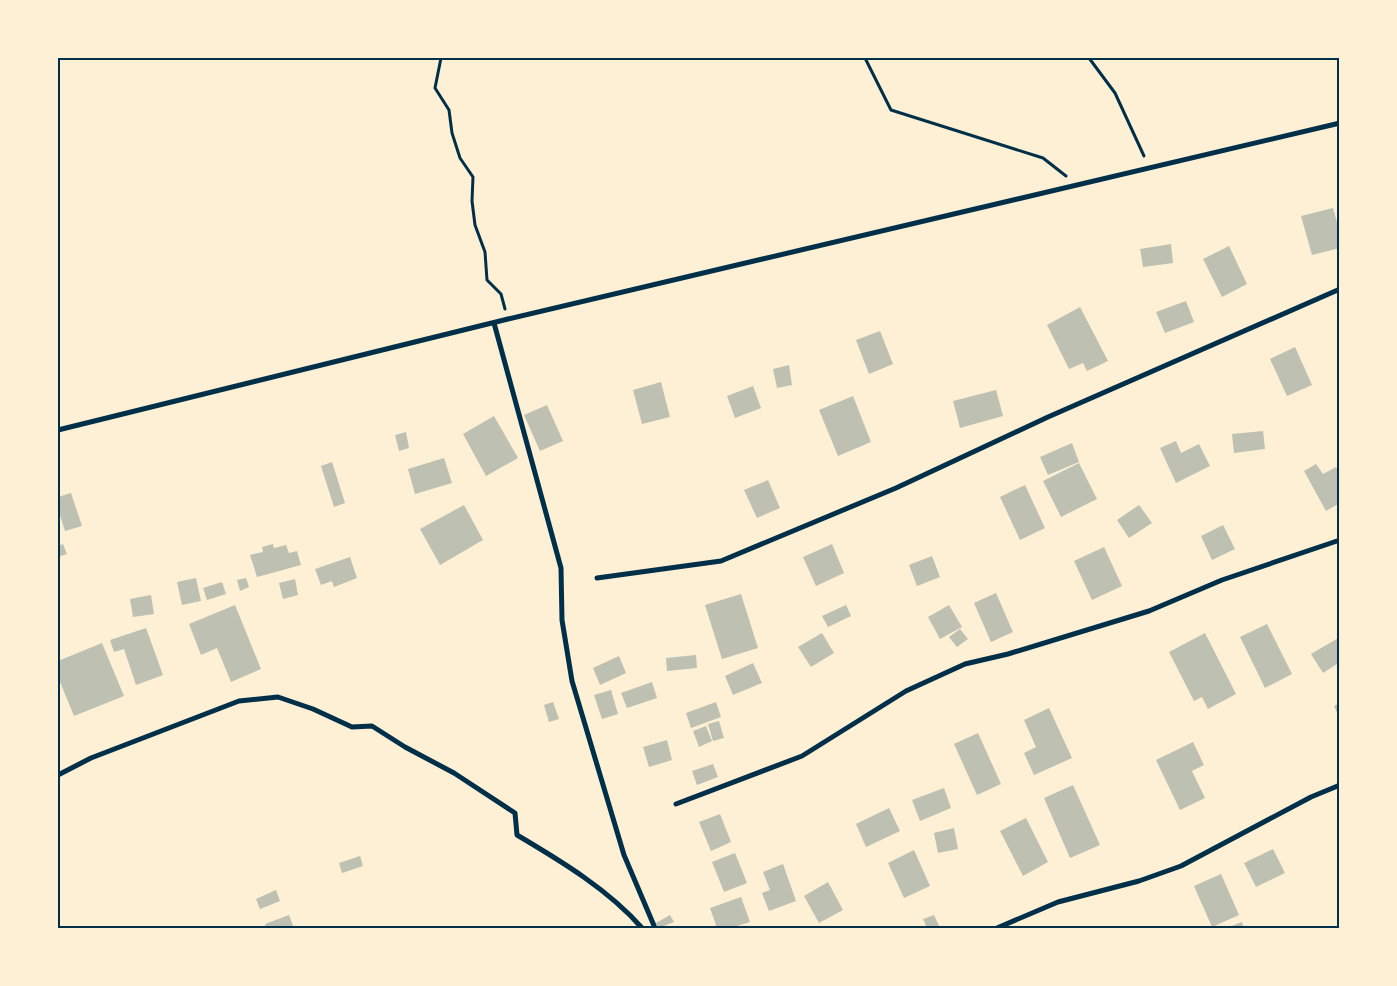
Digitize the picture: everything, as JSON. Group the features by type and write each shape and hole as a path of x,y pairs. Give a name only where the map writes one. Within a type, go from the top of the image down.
{"street":[{"path":"58,430 494,323 1340,123"},
{"path":"597,578 722,561 896,488 1048,417 1340,289"},
{"path":"494,323 561,568 562,620 572,681 624,855 655,928"},
{"path":"676,804 802,756 906,691 966,664 1008,654 1149,611 1222,580 1340,540"},
{"path":"58,775 91,758 239,701 278,697 313,709 352,727 372,726 405,747 470,783 515,813 517,835 567,866 629,912 642,928"},
{"path":"997,928 1058,902 1139,881 1181,866 1311,797 1340,785"}],"path":[{"path":"441,58 435,88 449,110 452,132 460,158 473,177 472,201 475,224 485,252 487,280 501,294 508,320"},
{"path":"865,58 890,110 1043,158 1078,185"},
{"path":"1089,58 1116,93 1150,168"}],"building":[{"path":"1333,208 1340,233 1340,248 1312,255 1301,216"},
{"path":"1171,244 1173,263 1143,267 1140,249"},
{"path":"1229,246 1247,284 1222,297 1203,259"},
{"path":"1186,301 1194,322 1165,333 1156,312"},
{"path":"1080,307 1108,361 1087,371 1083,363 1069,369 1047,325"},
{"path":"880,331 893,364 869,374 856,340"},
{"path":"1295,347 1312,385 1287,396 1270,359"},
{"path":"789,365 792,385 777,388 773,369"},
{"path":"661,382 670,417 642,424 633,390"},
{"path":"753,386 761,408 735,418 727,396"},
{"path":"996,390 1003,416 960,428 953,401"},
{"path":"853,396 871,442 838,456 819,410"},
{"path":"547,405 563,441 540,451 524,415"},
{"path":"494,416 518,458 486,476 463,434"},
{"path":"1263,431 1265,449 1234,453 1232,434"},
{"path":"406,432 409,448 399,451 395,435"},
{"path":"1176,441 1181,453 1199,444 1210,466 1176,483 1160,448"},
{"path":"1072,443 1079,462 1048,475 1040,457"},
{"path":"444,458 452,483 415,494 408,469"},
{"path":"332,462 345,503 334,507 321,466"},
{"path":"1079,463 1097,499 1061,517 1043,481"},
{"path":"1316,464 1323,474 1336,467 1340,474 1340,503 1326,511 1304,471"},
{"path":"768,480 780,508 757,518 744,490"},
{"path":"1025,485 1045,528 1020,540 1000,497"},
{"path":"71,493 82,526 65,531 58,509 58,497"},
{"path":"464,505 483,540 440,565 420,529"},
{"path":"1139,505 1152,523 1129,538 1117,520"},
{"path":"1223,525 1235,549 1212,560 1201,536"},
{"path":"63,544 67,554 58,557 58,546"},
{"path":"273,544 274,548 286,545 289,553 297,551 301,565 257,577 250,555 263,552 262,547"},
{"path":"832,544 844,573 816,586 803,557"},
{"path":"1104,547 1122,586 1092,600 1074,561"},
{"path":"932,556 940,577 917,586 909,565"},
{"path":"350,557 357,578 334,587 332,581 321,585 315,569"},
{"path":"196,578 201,601 182,605 177,582"},
{"path":"246,578 249,587 240,591 237,580"},
{"path":"295,579 298,595 283,599 279,583"},
{"path":"222,582 226,594 207,600 203,588"},
{"path":"996,593 1013,632 991,642 974,603"},
{"path":"741,594 758,648 722,659 705,605"},
{"path":"151,595 154,614 133,617 130,599"},
{"path":"235,605 261,669 231,682 217,648 201,655 189,624"},
{"path":"846,605 851,616 828,627 822,616"},
{"path":"949,605 962,627 940,639 928,617"},
{"path":"1267,624 1292,674 1265,688 1240,637"},
{"path":"146,628 163,675 136,685 124,649 114,652 110,640"},
{"path":"960,629 968,639 957,647 949,637"},
{"path":"822,633 834,653 811,667 798,647"},
{"path":"1205,633 1236,694 1208,709 1202,697 1194,701 1169,652"},
{"path":"1340,637 1340,662 1323,673 1311,654"},
{"path":"102,643 124,696 74,716 58,677 58,661"},
{"path":"696,655 697,668 667,671 666,658"},
{"path":"619,656 626,673 600,685 593,668"},
{"path":"753,663 762,683 733,695 725,676"},
{"path":"652,682 657,698 627,708 621,693"},
{"path":"611,690 618,714 602,719 594,695"},
{"path":"553,702 559,719 549,722 544,705"},
{"path":"716,702 721,717 691,728 686,713"},
{"path":"1340,703 1340,719 1334,706"},
{"path":"1049,708 1072,758 1034,775 1024,753 1036,747 1024,720"},
{"path":"719,721 724,738 713,741 708,724"},
{"path":"706,726 712,741 699,747 693,731"},
{"path":"978,733 1001,784 977,795 954,744"},
{"path":"667,740 672,760 649,767 643,747"},
{"path":"1193,742 1204,765 1192,771 1205,798 1180,810 1156,760"},
{"path":"713,764 718,777 697,785 692,771"},
{"path":"1073,785 1100,845 1070,858 1044,798"},
{"path":"944,788 951,808 920,821 912,800"},
{"path":"889,808 900,831 866,847 856,824"},
{"path":"720,814 731,842 711,851 699,822"},
{"path":"1026,818 1048,862 1023,876 1000,831"},
{"path":"954,828 958,849 938,853 934,833"},
{"path":"1273,849 1285,873 1256,887 1244,863"},
{"path":"914,850 930,886 904,898 888,863"},
{"path":"735,853 747,883 724,892 712,862"},
{"path":"360,856 363,866 342,873 339,863"},
{"path":"783,864 796,901 769,911 762,893 770,890 763,872"},
{"path":"1221,874 1239,915 1212,927 1194,886"},
{"path":"828,882 843,910 819,923 804,896"},
{"path":"276,890 280,901 260,909 256,899"},
{"path":"741,897 750,922 731,928 717,928 710,908"},
{"path":"289,915 294,928 266,928 265,924"},
{"path":"670,915 674,922 659,928 656,923"},
{"path":"934,915 940,928 927,928 923,919"},
{"path":"1242,922 1244,928 1226,928"}]}
